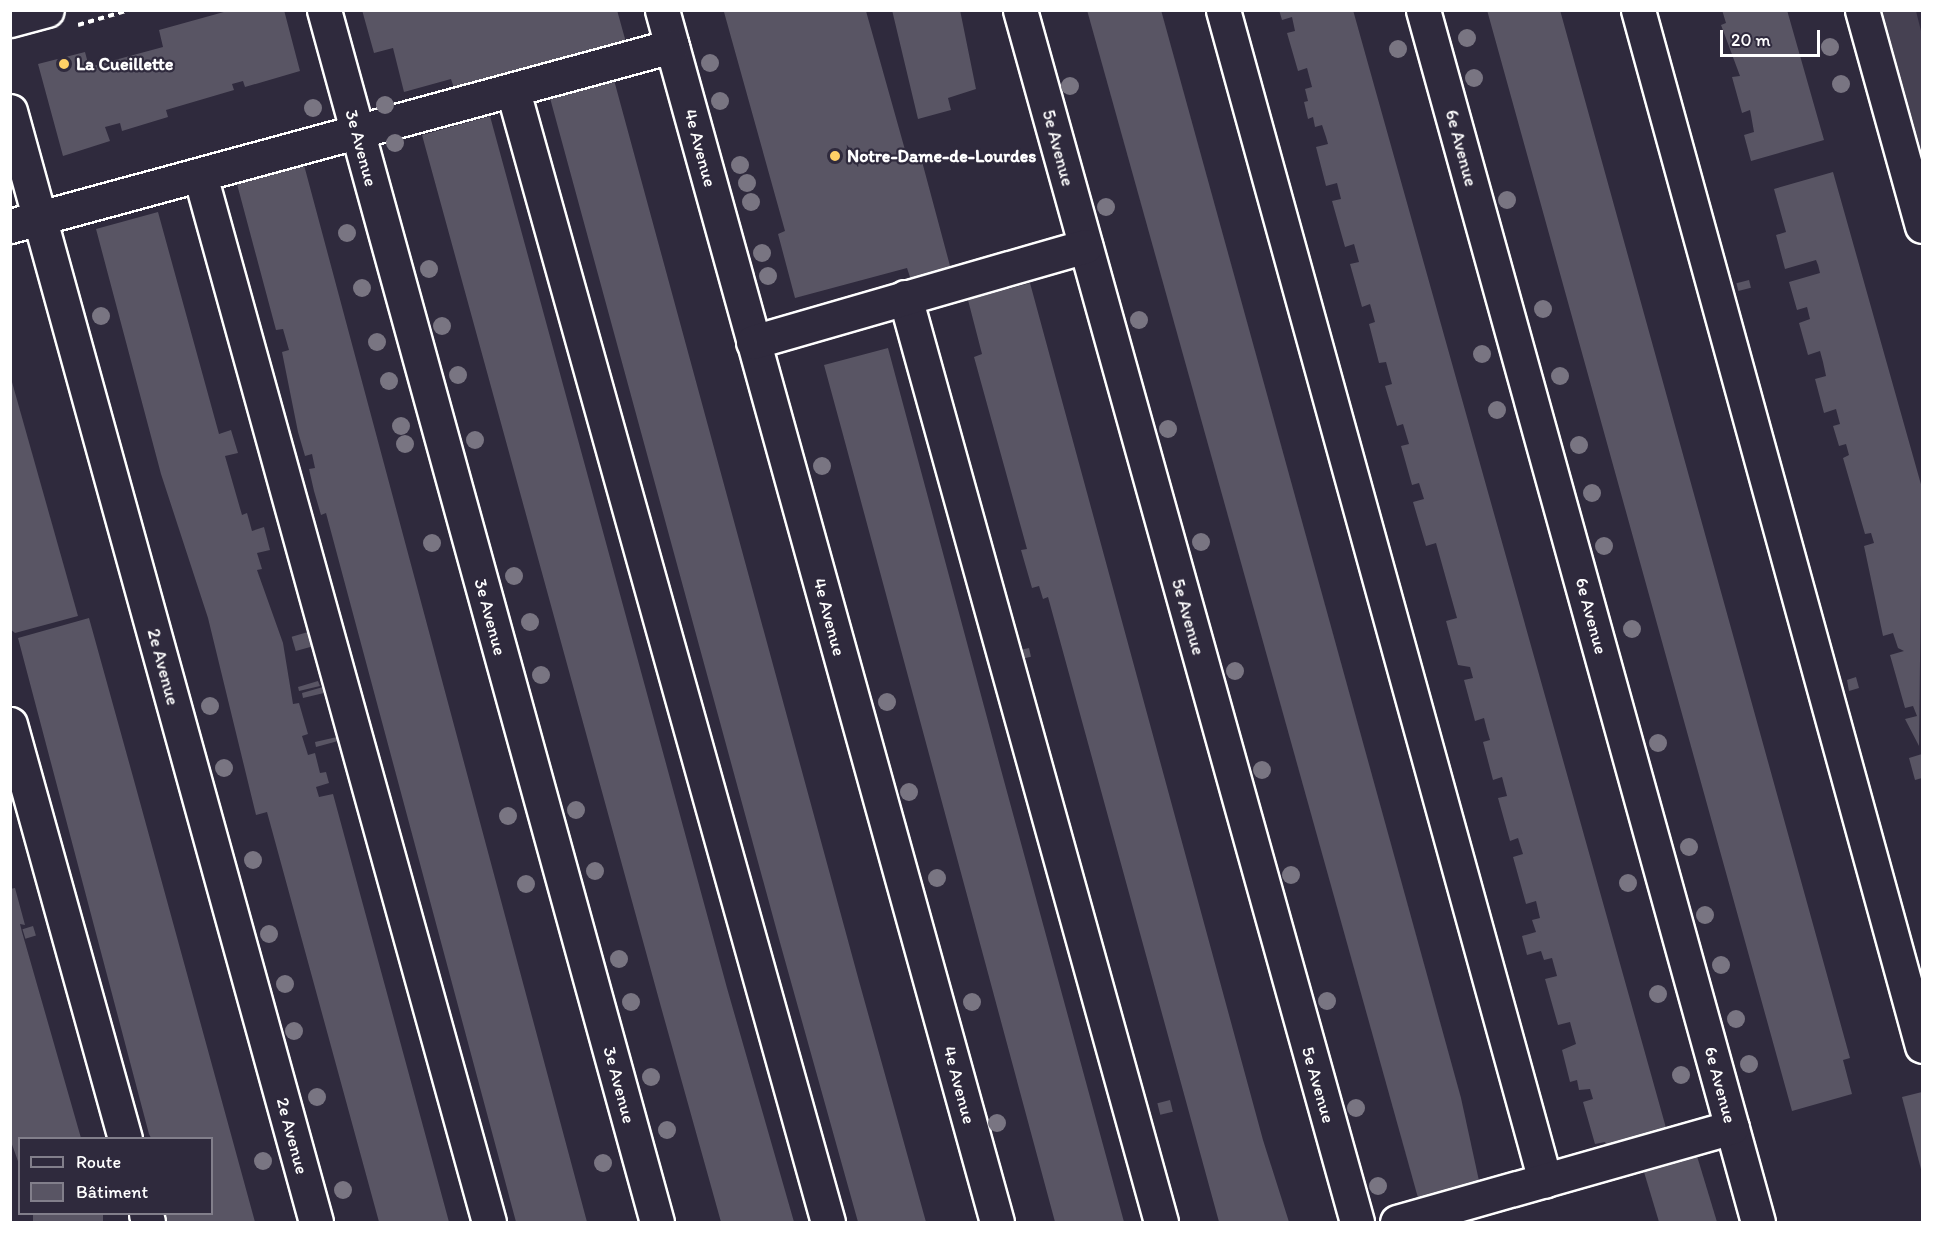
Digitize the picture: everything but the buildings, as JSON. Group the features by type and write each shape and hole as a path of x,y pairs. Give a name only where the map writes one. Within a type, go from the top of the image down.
{"street":[{"path":"10,20 47,10"},
{"name":"3e Avenue","path":"324,10 657,1222"},
{"name":"4e Avenue","path":"662,10 997,1222"},
{"name":"5e Avenue","path":"1020,10 1357,1222"},
{"path":"1223,10 1545,1181"},
{"name":"6e Avenue","path":"1423,10 1758,1222"},
{"path":"1638,10 1923,1046"},
{"path":"1862,10 1923,226"},
{"path":"25,222 672,46"},
{"path":"513,91 828,1222"},
{"name":"2e Avenue","path":"10,111 25,222 316,1222"},
{"path":"200,175 489,1222"},
{"path":"753,342 1085,246"},
{"path":"905,297 1161,1222"},
{"path":"10,724 125,1137"},
{"path":"1397,1222 1732,1127"}],"shaded area":[{"path":"1882,11 1916,11 1922,35 1922,154"}],"place":[{"name":"La Cueillette","path":"64,64"},
{"name":"Notre-Dame-de-Lourdes","path":"835,156"}]}
